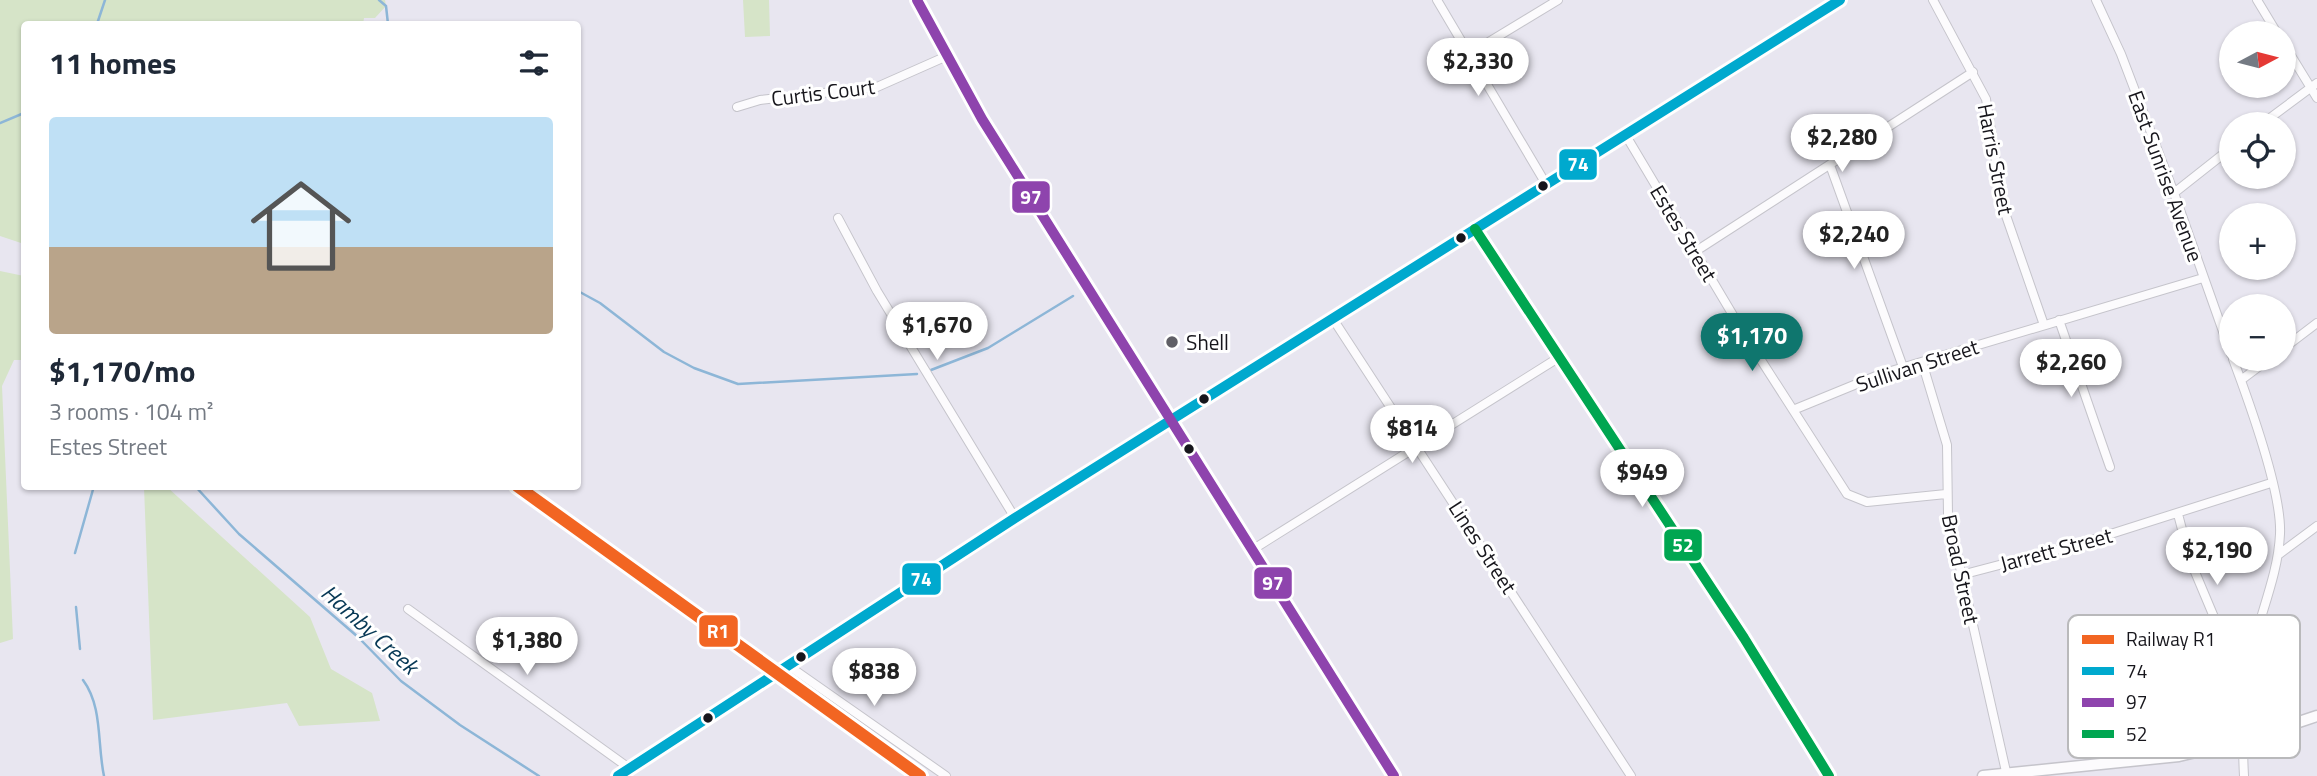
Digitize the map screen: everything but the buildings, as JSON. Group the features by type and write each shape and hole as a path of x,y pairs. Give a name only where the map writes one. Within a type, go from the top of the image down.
{"main road":[{"path":"624,772 786,664 1015,518 1840,0"}],"street":[{"path":"917,0 985,124 1173,419 1394,776"},
{"path":"1469,54 1558,0"},
{"name":"Harris Street","path":"1933,0 1973,72 1989,108 1995,173 2003,207 2044,325"},
{"name":"East Sunrise Avenue","path":"2096,0 2121,54 2174,192 2219,321"},
{"path":"2257,0 2270,21"},
{"path":"1436,1 1546,184"},
{"name":"Curtis Court","path":"737,107 760,100 877,87 947,56"},
{"path":"2296,60 2314,85 2317,98"},
{"path":"1696,251 1973,72"},
{"path":"2278,112 2314,85"},
{"name":"Estes Street","path":"1625,134 1838,483 1855,499 1897,500 1946,494"},
{"path":"2174,192 2219,157"},
{"path":"1830,165 1903,367"},
{"path":"838,218 877,291 1015,518"},
{"path":"1475,229 1744,638 1829,776"},
{"name":"Sullivan Street","path":"1793,410 1903,367 2203,278"},
{"name":"Lines Street","path":"1332,319 1631,776"},
{"path":"2059,320 2110,467"},
{"path":"2296,339 2317,323"},
{"path":"1252,550 1558,358"},
{"name":"Broad Street","path":"1922,362 1947,445 1950,474 1946,494 1961,575 2007,774"},
{"name":"East Sunrise Avenue","path":"2238,371 2272,483 2281,532 2278,555 2262,615"},
{"path":"2241,380 2253,371"},
{"name":"Jarrett Street","path":"1961,575 2076,545 2272,483"},
{"path":"2178,514 2190,560 2213,615"},
{"path":"2278,555 2317,526"},
{"path":"408,608 624,772"},
{"path":"786,664 946,776"},
{"path":"2300,722 2317,716"},
{"path":"1983,776 2152,758"},
{"name":"East Sunrise Avenue","path":"2243,758 2244,776"}],"green space":[{"path":"0,0 385,0 386,6 375,18 364,18 364,21 21,21 21,243 0,236"},
{"path":"743,0 769,0 770,36 745,37"},
{"path":"0,271 21,275 21,360 14,360 2,386 13,639 0,643"},
{"path":"144,490 170,490 310,617 331,669 372,693 380,721 299,726 287,703 153,720"}],"waterway":[{"path":"98,21 105,0"},
{"name":"Hamby Creek","path":"379,0 386,6 388,21"},
{"path":"0,123 21,114"},
{"path":"581,293 600,303 664,352 694,368 738,384 917,374"},
{"path":"931,370 988,348 1073,296"},
{"path":"75,553 93,490"},
{"name":"Hamby Creek","path":"199,490 239,534 358,637 401,681 460,725 539,776"},
{"path":"76,607 80,649"},
{"path":"83,680 97,714 104,776"}],"rail line":[{"name":"R1","path":"523,490 920,776"}],"transit line":[{"name":"97","path":"917,0 982,119 1394,776"},
{"name":"74","path":"618,776 1015,518 1840,0"},
{"name":"52","path":"1475,229 1744,638 1829,776"}],"place":[{"name":"Shell","path":"1172,342"}]}
